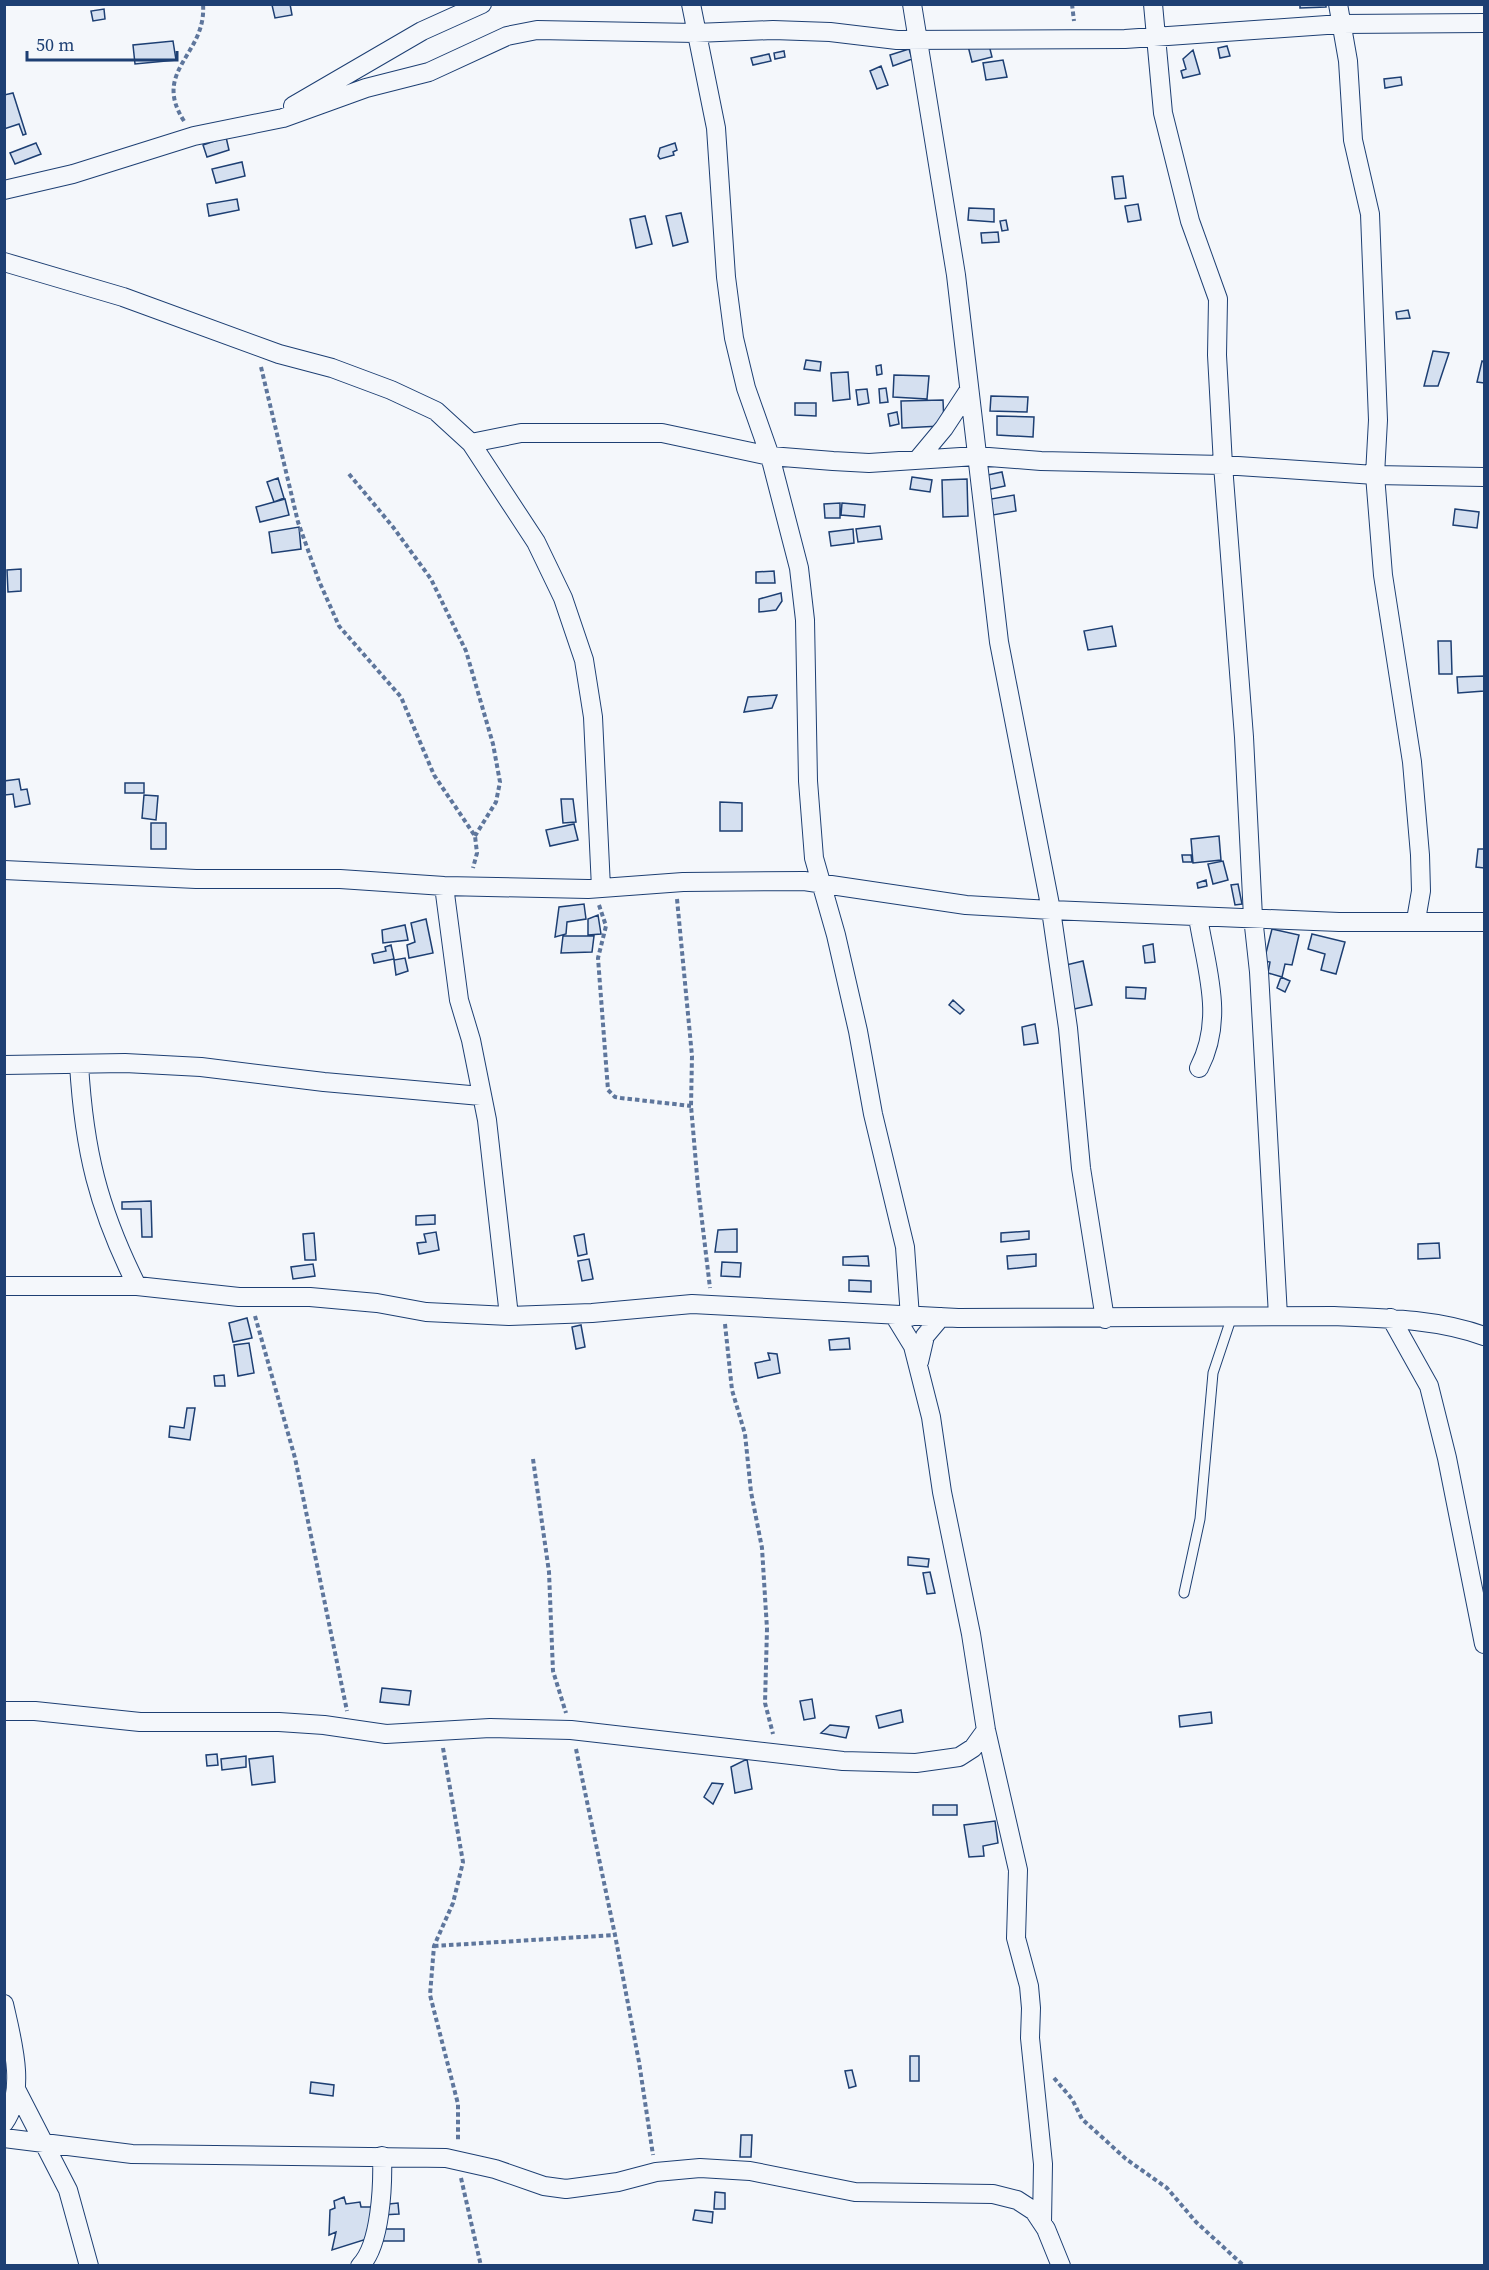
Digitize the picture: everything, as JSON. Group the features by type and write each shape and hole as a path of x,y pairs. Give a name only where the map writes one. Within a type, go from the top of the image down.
{"street":[{"path":"261,124 422,31 482,4"},
{"path":"691,4 695,33 716,128 726,277 734,338 746,388 770,456 799,568 805,620 810,830 820,883 837,935 873,1114 905,1246 902,1316 913,1346 931,1417 942,1492 971,1634 986,1730 1017,1870 1016,1938 1029,1986 1043,2164 1042,2223"},
{"path":"912,4 956,275 999,642 1051,910 1068,1028 1081,1168 1105,1319"},
{"path":"1153,4 1166,124 1190,221 1218,299 1217,355 1223,465 1244,737 1278,1316"},
{"path":"1338,4 1349,71 1353,140 1370,214 1378,420 1375,475 1387,606 1412,762 1421,891 1416,920"},
{"path":"4,190 73,174 194,136 261,124 308,111 366,88 429,72 519,32 537,30 695,33 830,32 918,40 1155,38 1341,24 1485,23"},
{"path":"4,261 123,297 391,390 436,411 471,443 536,542 563,598 584,660 593,717 595,889"},
{"path":"919,458 944,428 969,390"},
{"path":"471,443 521,433 662,433 770,456 869,463 976,456 1041,461 1223,465 1375,475 1485,477"},
{"path":"4,870 196,879 340,879 444,886 595,889 676,883 772,880 820,883 966,905 1339,922 1416,920 1485,922"},
{"path":"444,886 459,1000 471,1040 487,1120 509,1316"},
{"path":"1198,917 1212,990 1209,1048 1199,1068"},
{"path":"79,1064 82,1119 100,1203 137,1286"},
{"path":"4,1065 201,1066 324,1082 481,1096"},
{"path":"4,1286 137,1286 250,1298 310,1297 377,1303 426,1312 509,1316 592,1313 692,1304 941,1317 1391,1318 1471,1331 1485,1336"},
{"path":"918,1364 925,1336 941,1317"},
{"path":"1391,1318 1429,1386 1447,1458 1485,1644"},
{"path":"4,1711 35,1711 140,1722 279,1722 386,1734 440,1733 490,1728 571,1730 843,1761 928,1762 958,1757 973,1748 986,1730"},
{"path":"4,2004 16,2089 14,2110 4,2123"},
{"path":"16,2089 68,2190 89,2265"},
{"path":"4,2139 132,2154 382,2156 457,2160 495,2169 544,2186 566,2189 618,2182 660,2172 700,2168 730,2170 855,2192 993,2194 1025,2204 1042,2223 1061,2265"},
{"path":"360,2265 369,2253 375,2231 383,2190 382,2156"}],"lane":[{"path":"1184,1593 1200,1519 1213,1373 1232,1316"}],"path":[{"path":"194,136 181,117 171,89 174,78 201,29 203,4"},
{"path":"255,344 298,522 339,626 401,698 434,775 475,836 477,853 468,886"},
{"path":"349,474 393,527 431,579 466,651 493,744 500,782 496,802 475,836"},
{"path":"676,883 692,1056 692,1106 698,1187 732,1390 745,1434 751,1492 762,1548 767,1620 765,1703 778,1754"},
{"path":"595,889 605,921 598,958 608,1090 615,1097 692,1106"},
{"path":"250,1298 296,1458 350,1729"},
{"path":"533,1459 549,1572 553,1671 571,1730 591,1811 639,2062 653,2157 660,2172"},
{"path":"440,1733 463,1862 453,1904 435,1946 430,1995 458,2104 457,2160 481,2265"},
{"path":"435,1946 615,1935"},
{"path":"1034,2064 1049,2074 1064,2090 1082,2119 1126,2159 1167,2188 1202,2228 1244,2265"}],"building":[{"path":"290,4 292,15 275,18 272,5"},
{"path":"1300,4 1326,4 1326,7 1300,8"},
{"path":"104,9 105,19 93,21 91,11"},
{"path":"173,41 176,60 135,64 133,45"},
{"path":"988,41 992,57 972,62 968,46"},
{"path":"1227,46 1230,56 1220,58 1218,48"},
{"path":"909,49 912,59 893,66 890,55"},
{"path":"1193,50 1200,74 1183,78 1181,71 1186,69 1183,59"},
{"path":"784,51 785,57 775,59 774,53"},
{"path":"769,54 771,61 753,65 751,58"},
{"path":"1003,60 1007,77 986,80 983,63"},
{"path":"881,66 888,85 877,89 870,71"},
{"path":"1401,77 1402,85 1385,88 1384,79"},
{"path":"13,93 26,134 23,135 19,124 4,129 4,95"},
{"path":"226,137 229,150 207,157 203,145"},
{"path":"36,143 41,154 15,164 10,153"},
{"path":"675,143 677,150 673,152 674,155 660,159 658,156 660,148"},
{"path":"242,162 245,176 216,183 212,169"},
{"path":"1123,176 1126,198 1115,199 1112,177"},
{"path":"237,199 239,210 209,216 207,204"},
{"path":"1138,204 1141,220 1128,222 1125,206"},
{"path":"969,208 994,209 994,222 968,220"},
{"path":"681,213 688,242 673,246 666,216"},
{"path":"645,216 652,244 636,248 630,219"},
{"path":"1006,220 1008,230 1002,231 1000,221"},
{"path":"998,232 999,242 982,243 981,233"},
{"path":"1408,310 1410,318 1397,319 1396,312"},
{"path":"1433,351 1449,353 1438,386 1424,386"},
{"path":"806,360 821,362 820,371 804,369"},
{"path":"1482,361 1484,362 1484,383 1477,382"},
{"path":"881,365 882,374 877,375 876,366"},
{"path":"848,372 850,399 833,401 831,373"},
{"path":"894,375 929,376 927,399 893,397"},
{"path":"886,388 888,402 880,403 879,389"},
{"path":"867,389 869,403 858,405 856,390"},
{"path":"991,396 1028,397 1027,412 990,411"},
{"path":"943,400 944,423 941,426 902,428 901,401"},
{"path":"795,403 816,403 816,416 795,415"},
{"path":"897,412 899,424 890,426 888,414"},
{"path":"997,416 1034,417 1033,437 997,435"},
{"path":"1002,472 1005,486 986,490 983,476"},
{"path":"912,477 932,480 930,492 910,489"},
{"path":"278,478 284,498 274,502 267,482"},
{"path":"967,479 968,516 943,517 942,480"},
{"path":"1014,495 1016,511 993,515 991,499"},
{"path":"285,499 289,515 260,522 256,507"},
{"path":"840,503 840,518 825,518 824,504"},
{"path":"842,503 865,505 864,517 841,515"},
{"path":"1455,509 1479,512 1477,528 1453,525"},
{"path":"880,526 882,539 858,542 856,529"},
{"path":"299,527 301,549 272,553 269,532"},
{"path":"853,529 854,543 831,546 829,532"},
{"path":"21,569 21,591 8,592 7,570"},
{"path":"774,571 775,583 756,583 756,572"},
{"path":"781,593 782,601 776,610 759,612 759,599"},
{"path":"1112,626 1116,646 1088,650 1084,631"},
{"path":"1438,641 1451,641 1452,674 1439,674"},
{"path":"1484,676 1484,691 1458,693 1457,677"},
{"path":"777,695 772,708 744,712 748,697"},
{"path":"19,779 21,790 27,789 30,804 15,807 13,794 5,795 4,781"},
{"path":"125,783 144,783 144,793 125,793"},
{"path":"144,795 158,796 156,820 142,818"},
{"path":"561,799 573,799 576,822 563,823"},
{"path":"720,802 742,803 742,831 720,831"},
{"path":"151,823 166,823 166,849 151,849"},
{"path":"574,824 578,840 550,846 546,830"},
{"path":"1219,836 1221,860 1193,863 1191,839"},
{"path":"1478,849 1484,849 1484,868 1476,867"},
{"path":"1182,855 1191,855 1192,862 1183,862"},
{"path":"1223,861 1228,880 1213,884 1208,864"},
{"path":"1206,880 1207,886 1198,888 1197,883"},
{"path":"1238,884 1242,904 1235,905 1231,885"},
{"path":"584,904 586,919 567,922 566,934 555,937 559,907"},
{"path":"598,915 601,934 588,935 588,919"},
{"path":"426,919 433,953 409,958 407,945 415,942 411,923"},
{"path":"405,925 408,940 383,943 382,930"},
{"path":"1272,929 1299,935 1292,965 1285,964 1282,977 1268,973 1270,962 1264,961"},
{"path":"1312,934 1345,942 1336,974 1321,970 1325,954 1308,949"},
{"path":"563,936 594,936 592,952 561,953"},
{"path":"1153,944 1155,962 1145,963 1143,946"},
{"path":"391,945 394,959 374,963 372,954 386,951 385,947"},
{"path":"405,958 408,971 396,975 394,960"},
{"path":"1083,961 1092,1005 1074,1009 1066,965"},
{"path":"1281,977 1290,981 1285,992 1277,988"},
{"path":"1126,987 1146,988 1145,999 1126,998"},
{"path":"953,1000 964,1010 960,1014 949,1005"},
{"path":"1035,1024 1038,1043 1024,1045 1022,1027"},
{"path":"151,1201 152,1237 142,1237 141,1209 122,1209 122,1202"},
{"path":"435,1215 435,1224 416,1225 416,1216"},
{"path":"737,1229 737,1252 715,1252 718,1230"},
{"path":"1029,1231 1029,1239 1001,1242 1001,1233"},
{"path":"436,1232 439,1250 419,1254 417,1243 426,1242 424,1234"},
{"path":"314,1233 316,1260 305,1260 303,1234"},
{"path":"584,1234 587,1254 578,1256 574,1236"},
{"path":"1439,1243 1440,1258 1418,1259 1418,1244"},
{"path":"1036,1254 1036,1266 1008,1269 1007,1256"},
{"path":"868,1256 869,1266 843,1265 843,1257"},
{"path":"589,1259 593,1279 582,1281 578,1261"},
{"path":"722,1262 741,1263 740,1277 721,1276"},
{"path":"313,1264 315,1276 293,1279 291,1267"},
{"path":"849,1280 871,1281 871,1292 849,1291"},
{"path":"247,1318 252,1338 233,1342 229,1323"},
{"path":"581,1325 585,1347 576,1349 572,1327"},
{"path":"849,1338 850,1349 830,1350 829,1340"},
{"path":"249,1343 254,1373 238,1376 234,1345"},
{"path":"768,1353 777,1354 780,1373 758,1378 755,1363 770,1360"},
{"path":"224,1375 225,1386 215,1386 214,1376"},
{"path":"187,1408 195,1408 190,1440 169,1437 170,1426 184,1428"},
{"path":"908,1557 929,1559 928,1567 908,1565"},
{"path":"930,1572 935,1593 927,1594 923,1573"},
{"path":"382,1688 411,1691 409,1705 380,1702"},
{"path":"812,1699 815,1718 804,1720 800,1701"},
{"path":"901,1710 903,1722 879,1728 876,1716"},
{"path":"1211,1712 1212,1723 1180,1727 1179,1716"},
{"path":"830,1725 849,1727 846,1738 821,1733"},
{"path":"217,1754 218,1765 207,1766 206,1755"},
{"path":"246,1756 246,1767 222,1770 221,1759"},
{"path":"273,1756 275,1782 252,1785 249,1759"},
{"path":"747,1759 752,1789 735,1793 731,1767"},
{"path":"712,1783 723,1784 713,1804 704,1797"},
{"path":"933,1805 957,1805 957,1815 933,1815"},
{"path":"995,1821 998,1843 983,1846 984,1856 969,1857 964,1825"},
{"path":"910,2056 919,2056 919,2081 910,2081"},
{"path":"852,2070 856,2086 849,2088 845,2071"},
{"path":"311,2082 334,2085 333,2096 310,2093"},
{"path":"741,2135 752,2135 751,2157 740,2157"},
{"path":"715,2192 725,2193 725,2209 714,2209"},
{"path":"344,2197 346,2204 360,2202 361,2207 371,2207 370,2238 332,2250 336,2232 329,2235 330,2210 335,2208 334,2201"},
{"path":"398,2203 399,2214 381,2215 379,2205"},
{"path":"695,2210 713,2212 712,2223 693,2220"},
{"path":"377,2229 404,2229 404,2241 376,2241"}]}
